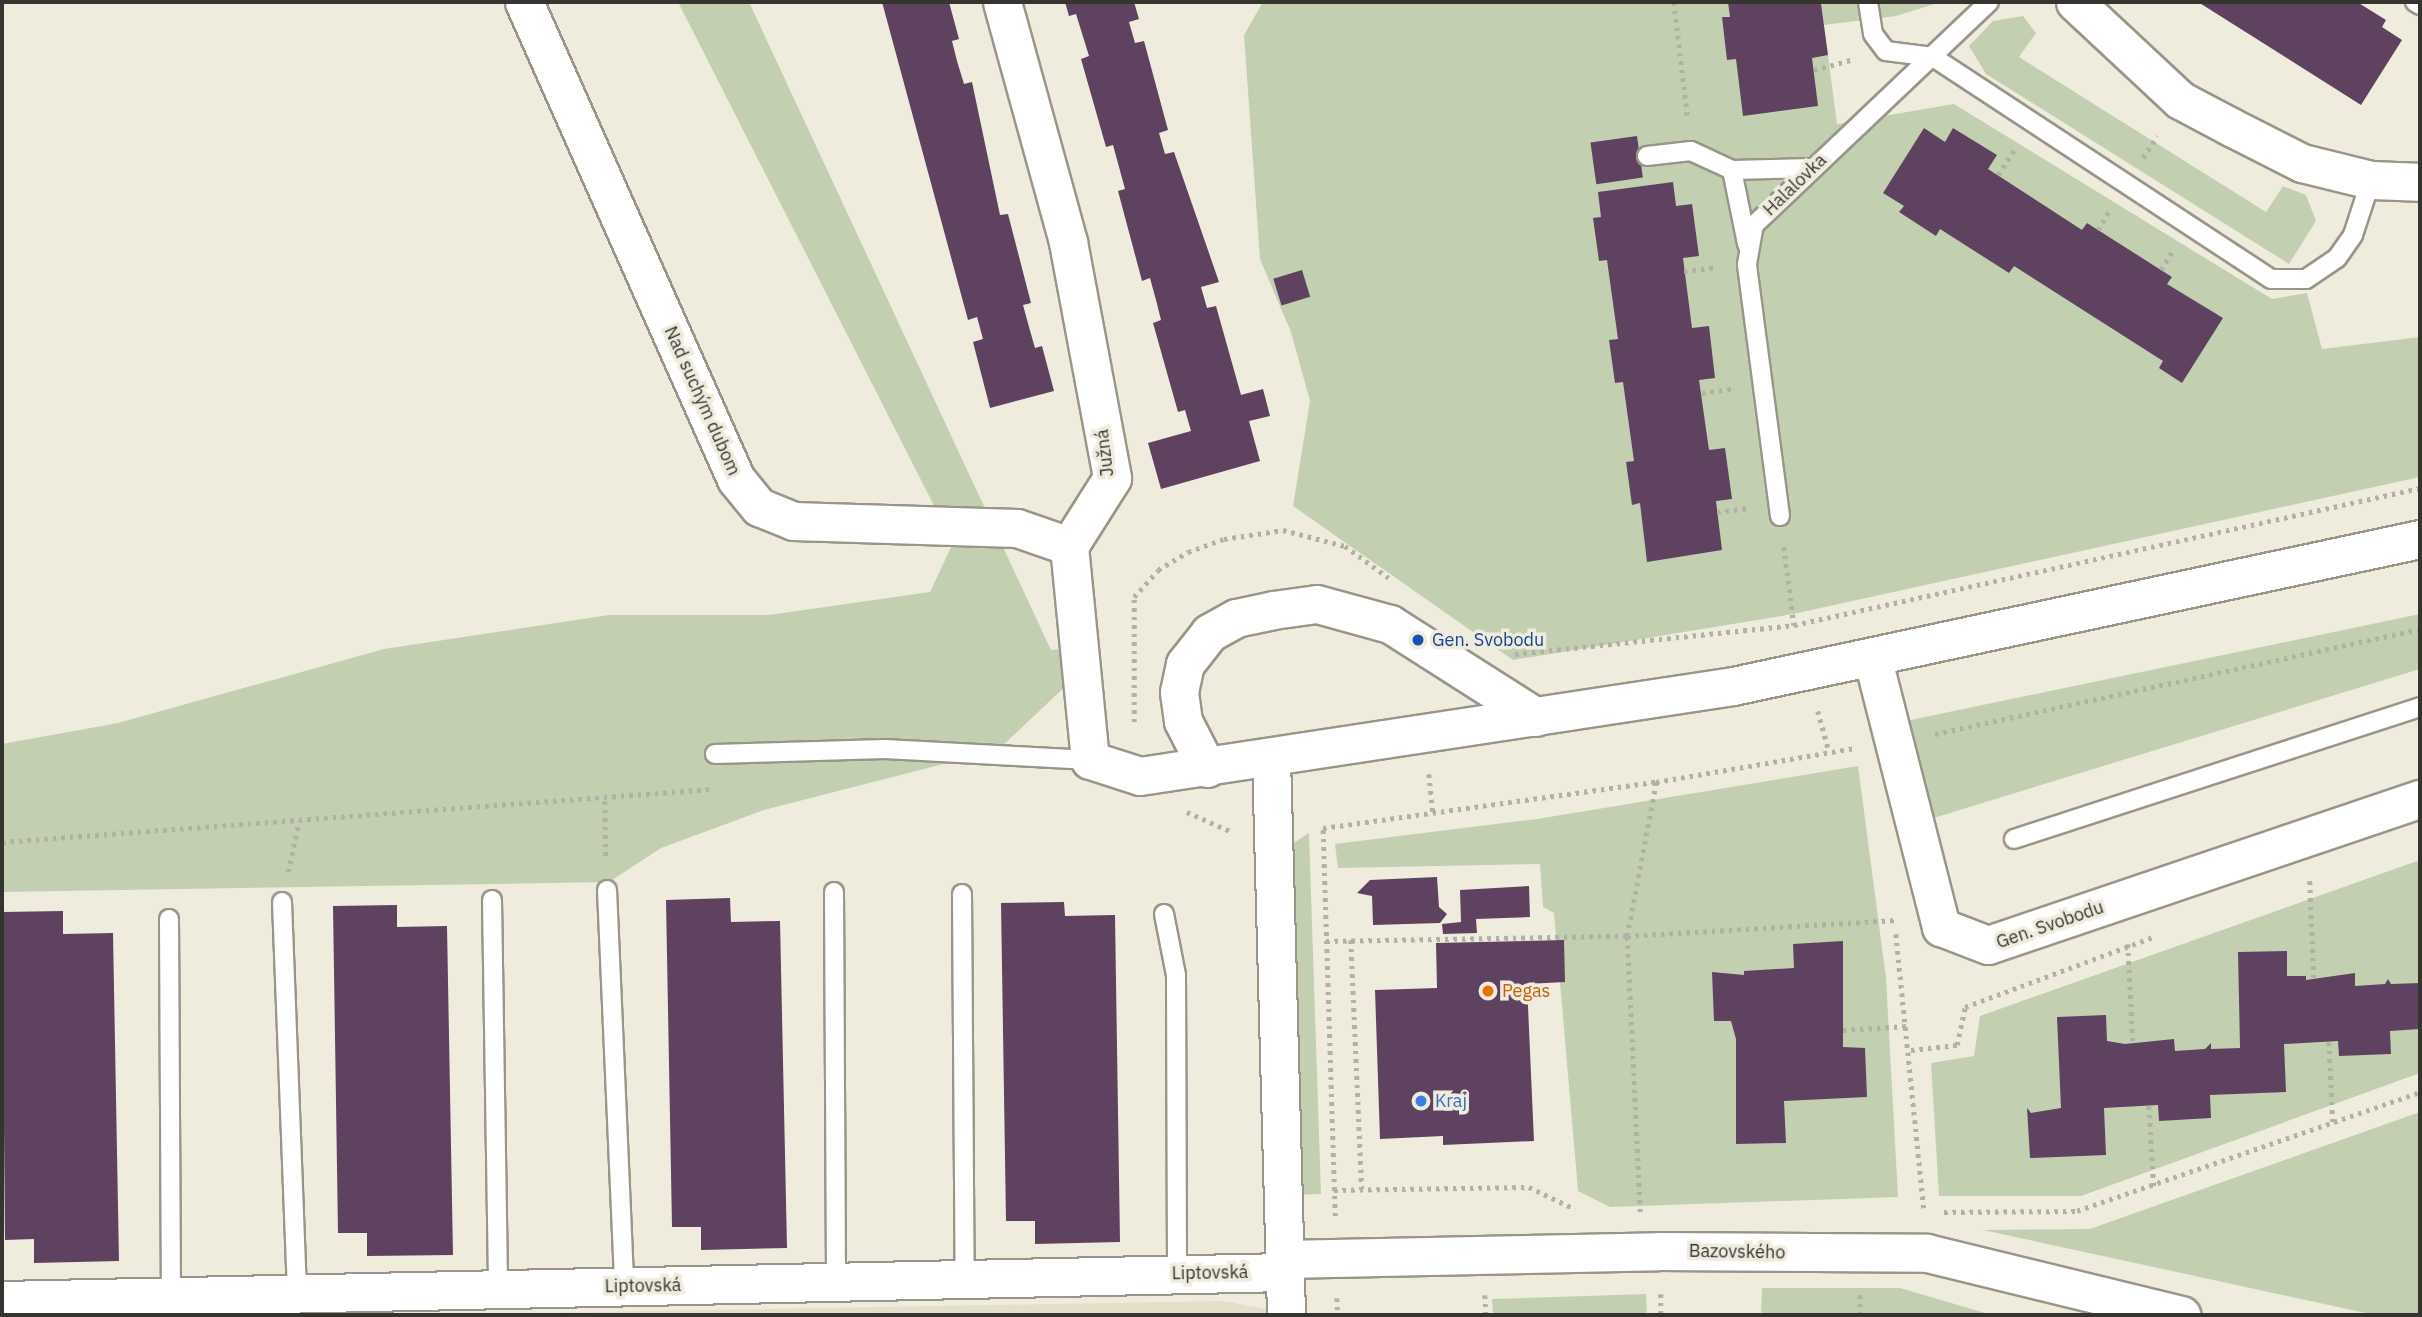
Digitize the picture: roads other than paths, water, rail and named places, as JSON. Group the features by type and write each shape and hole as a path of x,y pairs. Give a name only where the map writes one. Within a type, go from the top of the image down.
{"street":[{"name":"Nad suchým dubom","path":"524,2 736,479 759,507 793,520 1017,528 1069,546"},
{"name":"Južná","path":"1003,2 1068,242 1112,478 1069,546"},
{"path":"2075,2 2180,100 2302,163 2371,180 2420,182"},
{"path":"1069,546 1090,760 1140,776 1207,768 1807,673 2420,539"},
{"path":"1207,768 1184,721 1179,692 1185,664 1209,634 1236,618 1273,610 1317,604 1390,624 1536,717"},
{"name":"Gen. Svobodu","path":"1873,660 1941,927 1988,945 2420,799"},
{"path":"1271,757 1286,1315"},
{"name":"Bazovského","path":"1284,1265 1336,1258 1641,1251 1927,1253 2182,1315"},
{"name":"Liptovská","path":"2,1300 1177,1274 1284,1265"}],"lane":[{"path":"1868,2 1873,34 1886,51 1933,57 2249,269 2288,281 2326,277 2353,235 2371,180"},
{"name":"Halalovka","path":"1748,244 1754,225 1989,2"},
{"path":"2415,2 2420,5"},
{"path":"1647,156 1691,151 1732,170 1812,168"},
{"path":"1732,170 1748,244 1780,516"},
{"path":"2014,839 2420,707"},
{"path":"715,754 886,749 1090,760"},
{"path":"607,890 624,1286"},
{"path":"834,892 835,1282"},
{"path":"962,894 965,1278"},
{"path":"492,900 499,1289"},
{"path":"282,902 297,1293"},
{"path":"1164,914 1176,975 1177,1274"},
{"path":"169,919 171,1296"}],"place":[{"name":"Gen. Svobodu","path":"1418,640"},
{"name":"Pegas","path":"1488,991"},
{"name":"Kraj","path":"1421,1101"}]}
